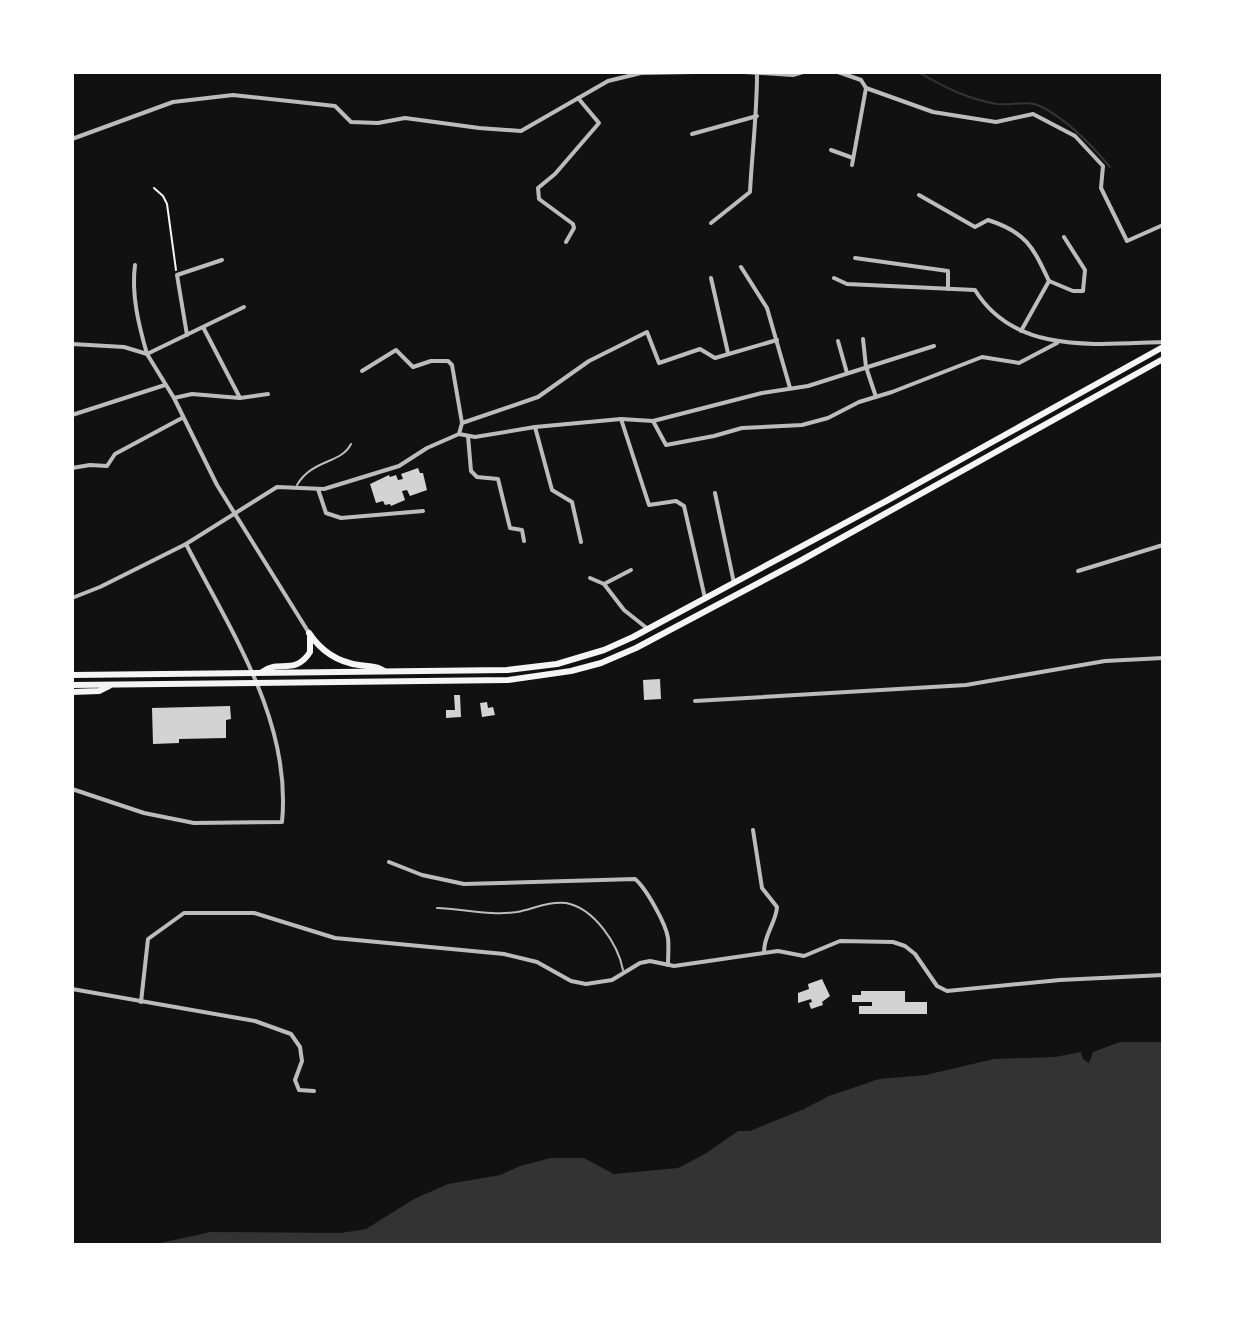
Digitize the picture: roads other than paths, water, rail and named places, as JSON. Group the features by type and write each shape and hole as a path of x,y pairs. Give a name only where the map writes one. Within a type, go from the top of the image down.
{"highway":[{"path":"72,675 507,670 557,664 604,650 734,583 1163,344"},
{"path":"72,685 508,680 555,675 601,663 636,648 800,561 1160,362"},
{"path":"309,633 316,644 335,658 363,666 378,666 384,671"},
{"path":"262,672 267,668 300,664 310,652 309,633"},
{"path":"72,692 99,691 113,685"}],"street":[{"path":"72,139 173,102 233,95 335,106 351,122 378,123 405,118 521,131 608,81 641,73 694,72"},
{"path":"744,72 793,75 803,72"},
{"path":"838,72 861,80 866,88 933,112 996,122 1025,114 1040,116 1075,136 1100,162 1103,172 1101,188 1127,241 1163,225"},
{"path":"711,223 750,192 757,116 757,74"},
{"path":"852,165 866,88"},
{"path":"566,242 573,224 539,199 538,188 555,174 599,123 578,98"},
{"path":"692,134 757,116"},
{"path":"831,150 853,158"},
{"path":"919,195 975,227 986,221 1011,227 1035,250 1049,281 1073,291 1083,291 1085,270 1064,237"},
{"path":"855,258 948,271 948,289"},
{"path":"187,335 177,275 222,260"},
{"path":"135,265 133,279 138,323 147,354 174,398 217,485 309,633"},
{"path":"741,267 767,308 790,388"},
{"path":"711,278 728,353"},
{"path":"834,278 847,284 975,290 986,309 1003,322 1057,343 1163,344"},
{"path":"1021,331 1049,281"},
{"path":"72,344 124,347 147,354 244,307"},
{"path":"203,327 240,398"},
{"path":"462,423 538,397 589,361 647,332 659,363 700,349 715,358 777,340"},
{"path":"863,339 866,367 876,397"},
{"path":"838,341 847,373"},
{"path":"653,421 666,445 742,428 802,425 828,418 859,402 982,357 1019,363 1057,343"},
{"path":"72,598 186,544 277,487 318,489 399,466 427,448 459,434 475,437 535,427 621,419 653,421 724,402 808,386 934,346"},
{"path":"362,371 396,350 413,367 431,361 448,361 452,365 462,423 459,434"},
{"path":"72,415 165,385"},
{"path":"174,398 192,394 240,398 268,394"},
{"path":"72,468 107,466 115,454 182,418"},
{"path":"621,419 649,505 676,501 684,506 705,598"},
{"path":"535,427 552,490 572,502 581,542"},
{"path":"468,436 471,471 477,477 498,479 510,528 522,530 524,541"},
{"path":"318,489 326,513 341,518 423,511"},
{"path":"715,493 734,583"},
{"path":"72,789 144,813 194,823 282,822 285,798 281,758 263,698 186,544"},
{"path":"1078,571 1163,545"},
{"path":"604,584 631,570"},
{"path":"590,578 604,584 624,610 648,629"},
{"path":"695,701 966,685 1105,661 1163,658"},
{"path":"753,830 762,888 777,907 764,941 764,952"},
{"path":"389,862 422,875 464,884 635,879 665,928 669,939 668,965"},
{"path":"141,1002 148,939 184,913 254,913 335,938 504,954 537,962 571,981 586,984 612,980 640,963 650,961 668,965 778,951 804,956 840,941 893,942 905,946 915,954 937,986 947,991 1060,980 1163,975"},
{"path":"72,989 255,1021 291,1034 300,1047 302,1061 295,1080 299,1090 314,1091"}],"lane":[{"path":"297,486 310,468 347,452 351,444"},
{"path":"437,908 517,912 567,903 584,911 609,935 620,953 624,973"}],"waterway":[{"path":"918,72 976,99 997,104 1029,103 1040,106 1078,133 1110,167"}]}
